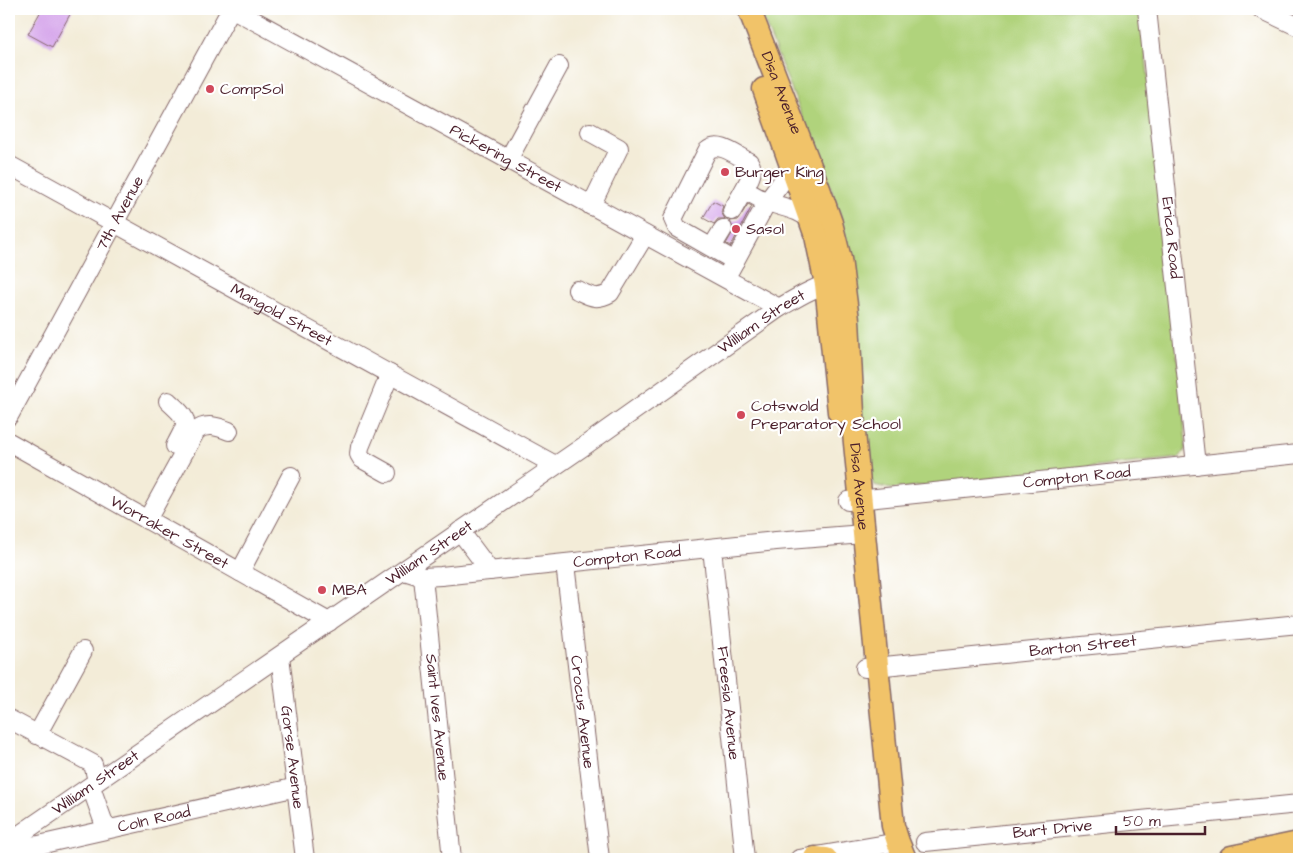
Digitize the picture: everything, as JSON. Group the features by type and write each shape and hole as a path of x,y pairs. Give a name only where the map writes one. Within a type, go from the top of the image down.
{"highway":[{"path":"1232,859 1299,845"}],"main road":[{"name":"Disa Avenue","path":"735,9 834,282 857,534 893,851"},
{"name":"Disa Avenue","path":"749,9 826,208 840,259 834,282"}],"street":[{"name":"Pickering Street","path":"232,9 725,280 780,308"},
{"name":"7th Avenue","path":"9,416 232,9"},
{"name":"Erica Road","path":"1147,9 1196,465"},
{"path":"1261,9 1299,27"},
{"path":"508,160 559,66"},
{"path":"590,132 619,148 591,206"},
{"path":"732,211 753,172 752,167 749,162 721,147 711,148 707,151 673,219 677,228 735,261"},
{"name":"Mangold Street","path":"9,165 555,465"},
{"path":"725,280 767,202 791,165"},
{"path":"744,190 767,202 786,206 810,220"},
{"path":"712,247 722,229"},
{"path":"577,290 591,297 601,298 610,293 645,235"},
{"name":"William Street","path":"9,842 404,571 780,308 810,290 834,282"},
{"path":"387,473 362,459 359,454 360,446 390,374"},
{"path":"142,517 186,426 184,416 168,402"},
{"path":"142,517 196,430 207,426 230,431"},
{"name":"Worraker Street","path":"9,442 328,622"},
{"name":"Compton Road","path":"855,500 1299,454"},
{"path":"240,572 291,476"},
{"path":"460,531 490,571"},
{"name":"Compton Road","path":"404,571 423,577 857,534"},
{"name":"Freesia Avenue","path":"712,548 745,859"},
{"name":"Crocus Avenue","path":"565,564 600,859"},
{"name":"Saint Ives Avenue","path":"423,577 452,859"},
{"name":"Barton Street","path":"871,668 1299,624"},
{"path":"37,735 83,651"},
{"name":"Gorse Avenue","path":"280,656 305,859"},
{"path":"9,719 93,764 94,784 106,829"},
{"name":"Coln Road","path":"9,848 39,845 297,787"},
{"name":"Burt Drive","path":"925,842 1299,804"},
{"path":"813,859 893,851"}],"green space":[{"path":"759,9 1141,9 1186,443 1185,450 1179,458 892,489 874,485 866,470 850,254 841,217 828,180"}],"building":[{"path":"42,9 73,9 52,47 28,34"},
{"path":"713,201 723,206 721,212 725,219 718,219 714,224 703,218"},
{"path":"748,204 752,206 731,246 726,244 734,230 730,221 738,220"}],"place":[{"name":"CompSol","path":"210,89"},
{"name":"Burger King","path":"725,172"},
{"name":"Sasol","path":"736,229"},
{"name":"Cotswold Preparatory School","path":"741,415"},
{"name":"MBA","path":"322,590"}]}
